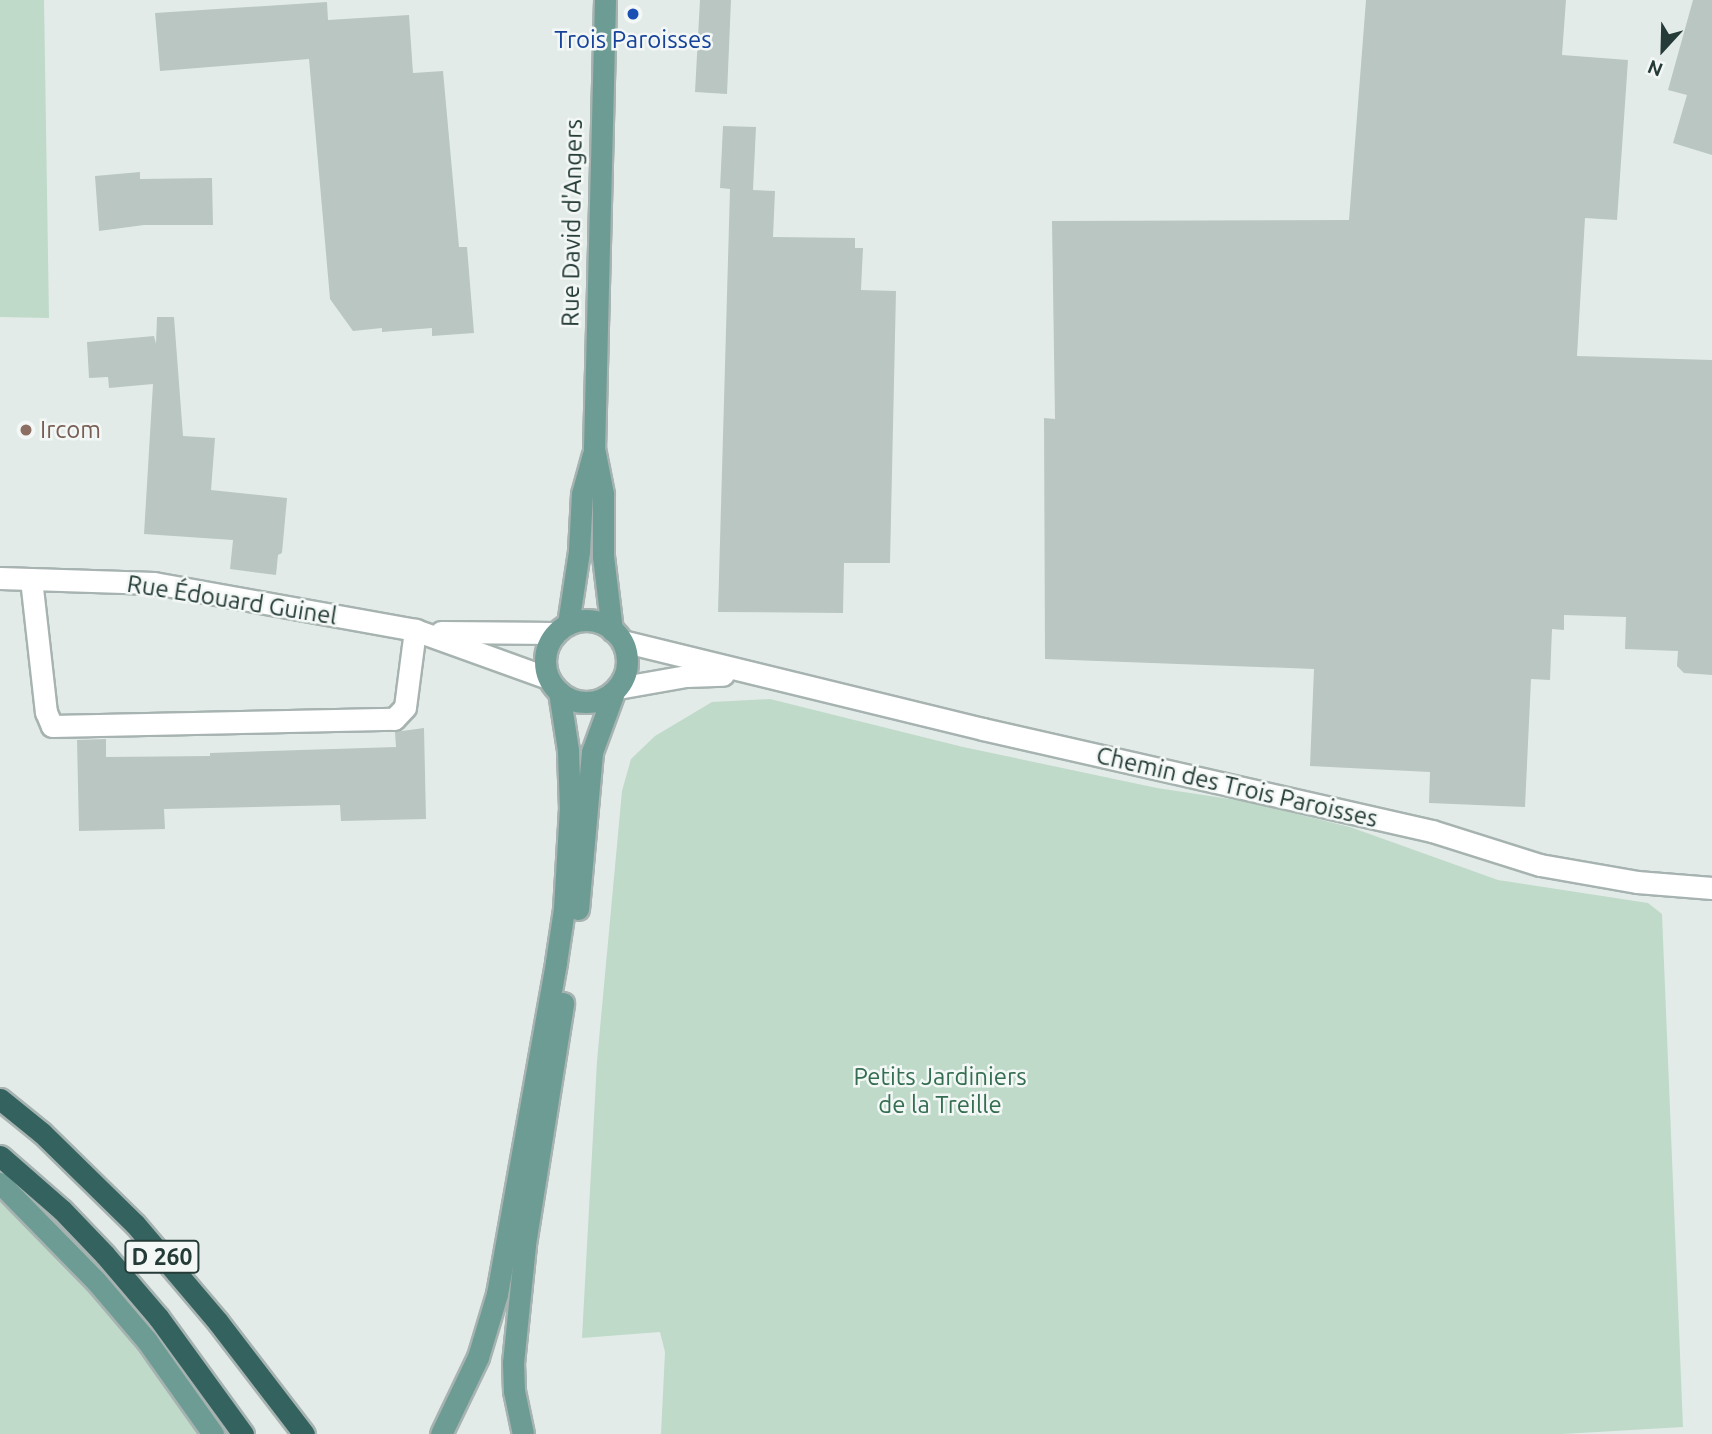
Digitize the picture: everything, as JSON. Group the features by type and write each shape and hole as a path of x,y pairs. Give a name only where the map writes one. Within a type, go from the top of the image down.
{"highway":[{"name":"D 260","path":"0,1099 51,1142 135,1224 218,1322 304,1434"},
{"name":"D 260","path":"0,1156 62,1210 105,1255 174,1336 243,1434"}],"main road":[{"name":"Rue David d'Angers","path":"605,0 594,448 603,494 603,556 617,635"},
{"name":"Rue David d'Angers","path":"562,629 579,551 582,494 594,448"},
{"path":"441,1434 478,1357 498,1294 564,909 570,808 568,750 546,652 562,629 591,620 617,635 627,665 592,752 578,911 525,1244 513,1363 514,1391 523,1434"},
{"path":"553,685 570,699 583,702 597,701 616,690"},
{"name":"D 260","path":"0,1184 96,1280 147,1341 213,1434"}],"street":[{"name":"Rue Édouard Guinel","path":"0,578 155,583 418,631 562,629"},
{"path":"31,579 46,712 52,726 394,719 405,707 418,631"},
{"name":"Rue Édouard Guinel","path":"418,631 553,685"},
{"name":"Chemin des Trois Paroisses","path":"617,635 764,676 1432,831 1540,865 1637,882 1712,888"},
{"name":"Chemin des Trois Paroisses","path":"616,690 686,676 764,676"}],"green space":[{"path":"0,0 44,0 49,318 0,317"},
{"name":"Petits Jardiniers de la Treille","path":"770,699 963,747 1157,788 1243,801 1350,827 1498,880 1648,903 1662,914 1683,1427 1563,1434 661,1434 665,1352 660,1332 582,1338 597,1061 622,791 631,759 655,736 712,702"},
{"path":"0,1202 70,1270 114,1320 201,1434 0,1434"}],"building":[{"path":"700,0 731,0 727,94 695,92"},
{"path":"1366,0 1566,0 1562,55 1628,60 1617,220 1585,218 1577,356 1712,360 1712,675 1684,673 1677,666 1678,651 1625,649 1626,617 1564,615 1564,630 1552,629 1550,680 1531,679 1525,807 1429,803 1430,772 1310,766 1314,669 1045,659 1044,418 1055,419 1052,221 1349,220"},
{"path":"1693,0 1712,0 1712,155 1673,143 1687,95 1668,90"},
{"path":"327,2 328,20 409,15 413,73 443,71 459,247 467,247 474,333 432,336 432,328 353,331 330,299 309,59 160,71 155,13"},
{"path":"723,126 756,127 753,190 775,191 773,237 855,238 855,248 863,248 861,290 896,291 890,563 844,563 843,613 718,612 730,189 720,188"},
{"path":"140,172 140,179 212,178 213,225 144,225 99,231 95,176"},
{"path":"157,317 174,317 183,436 215,438 211,490 287,498 282,553 278,555 276,575 230,569 233,540 144,534 153,384 109,388 108,377 89,378 87,342 154,336 156,344"},
{"path":"424,728 426,819 341,821 340,805 164,809 165,829 79,831 77,740 106,739 106,757 210,756 210,753 396,747 395,732"}],"place":[{"name":"Trois Paroisses","path":"633,14"},
{"name":"Ircom","path":"26,430"}]}
